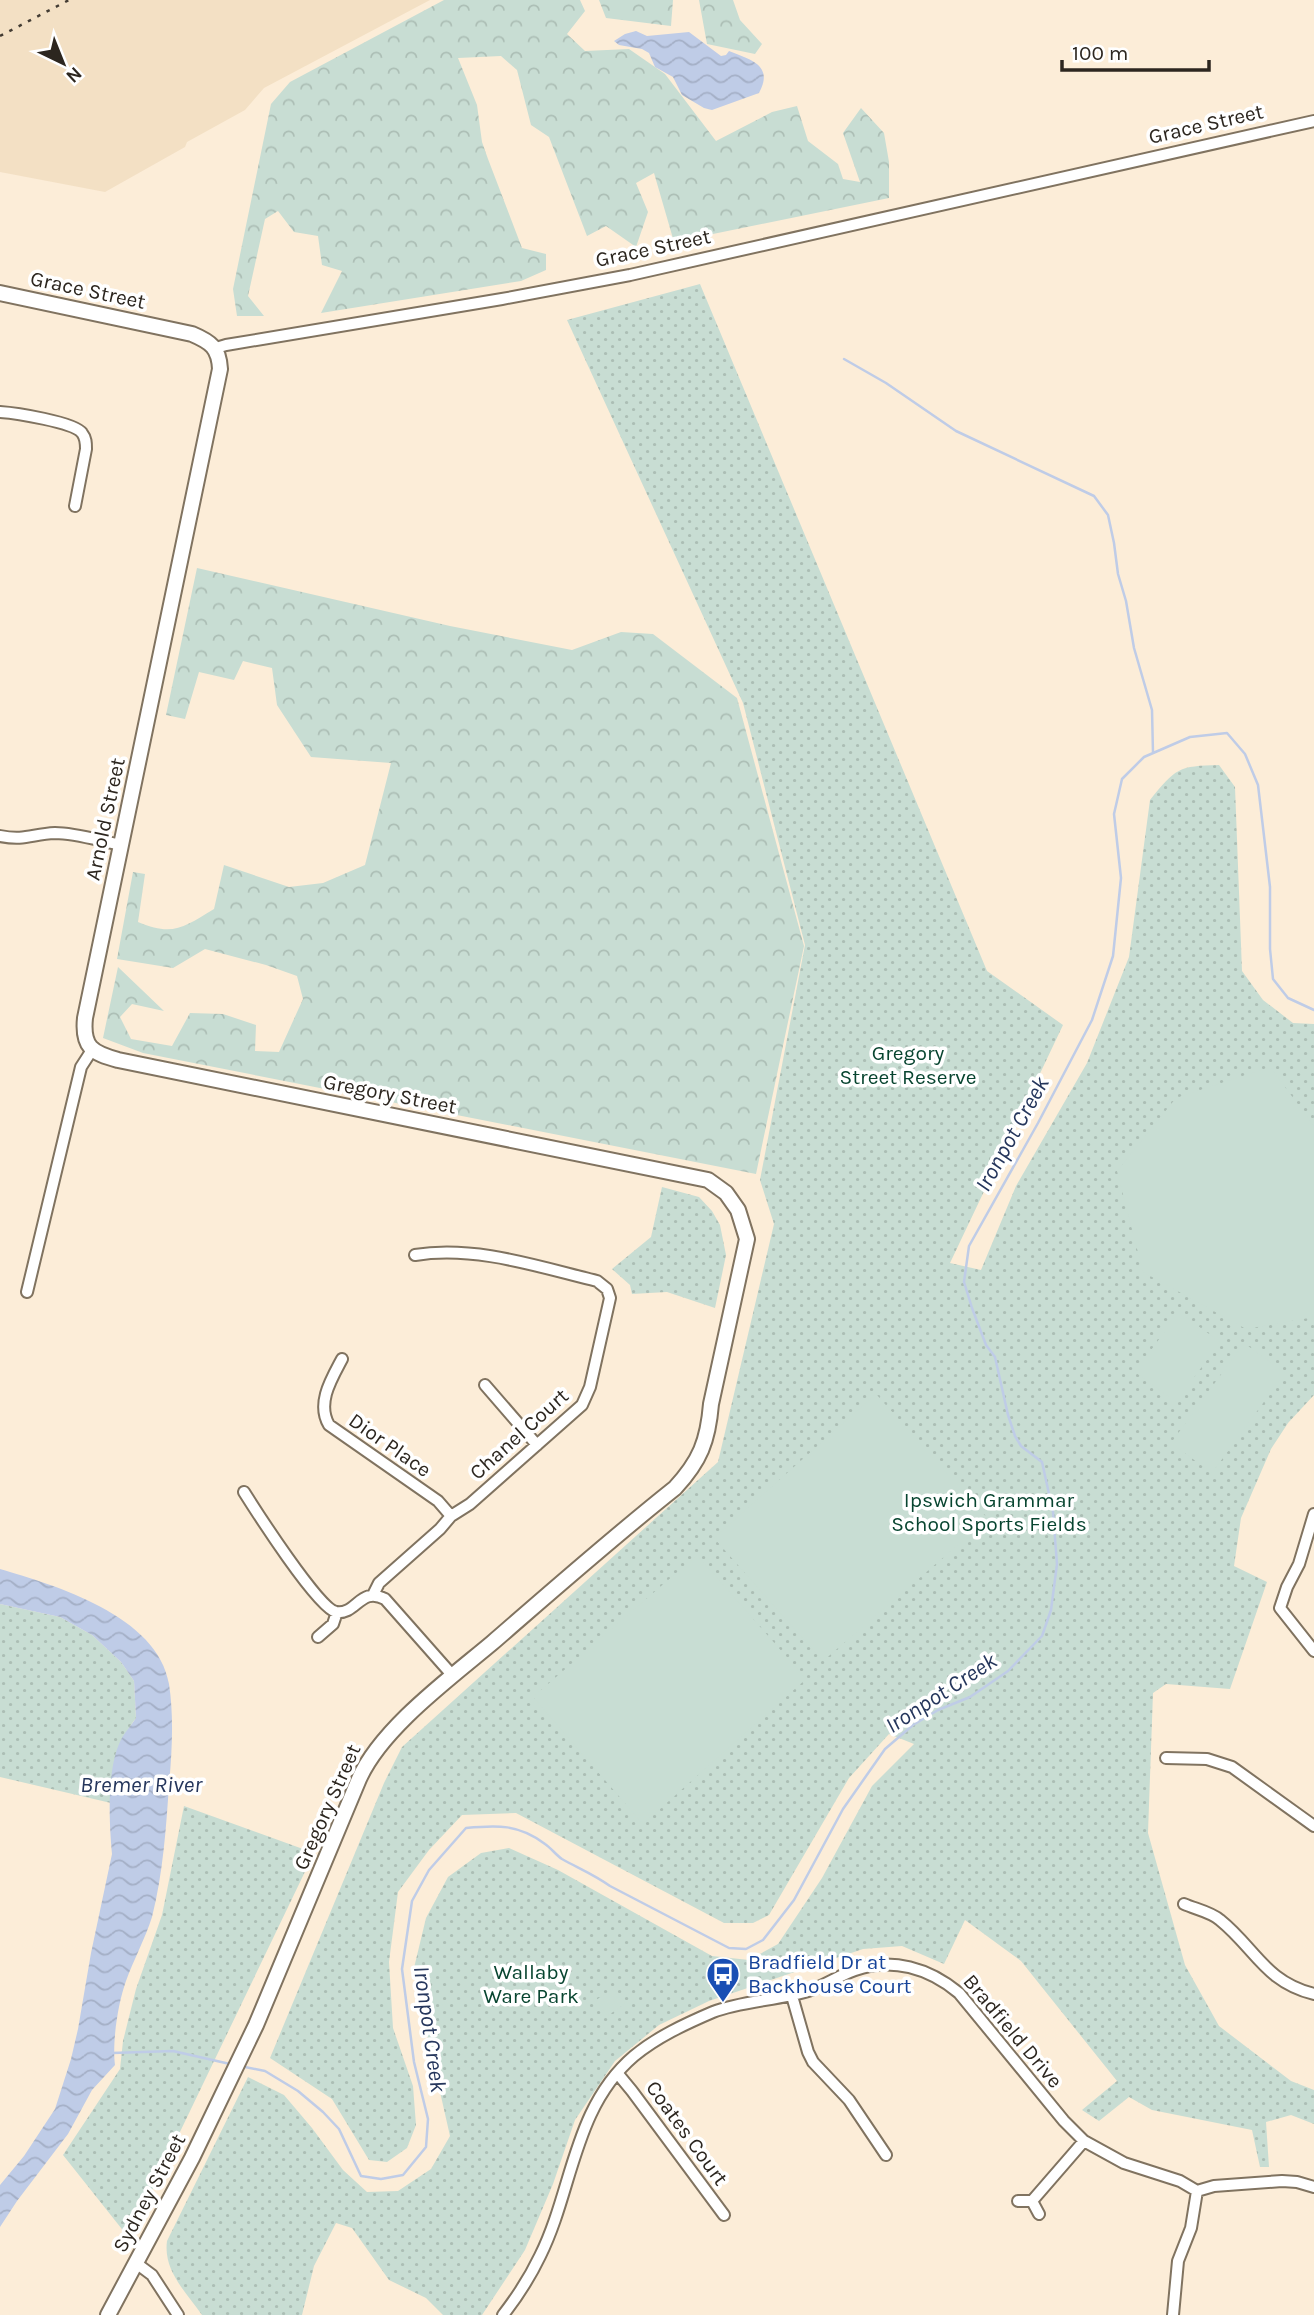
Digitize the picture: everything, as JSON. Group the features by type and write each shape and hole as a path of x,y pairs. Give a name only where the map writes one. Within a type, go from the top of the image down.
{"main road":[{"name":"Grace Street","path":"0,293 182,331 211,342 216,348"},
{"name":"Arnold Street","path":"92,1050 85,1039 85,1018 220,369 216,348"},
{"name":"Gregory Street","path":"92,1050 118,1060 681,1176 712,1191 727,1208 738,1230 742,1260 711,1404 690,1457 681,1472 640,1515 453,1676 382,1741 365,1764 256,2025 225,2090"},
{"name":"Sydney Street","path":"108,2315 225,2090"}],"street":[{"name":"Grace Street","path":"216,348 630,275 1314,121"},
{"path":"0,412 71,425 82,432 86,449 75,506"},
{"path":"0,836 22,839 63,834 121,845"},
{"path":"27,1292 81,1067 92,1050"},
{"name":"Chanel Court","path":"373,1595 379,1583 440,1530 451,1516 470,1504 577,1410 589,1393 610,1298 607,1289 597,1281 505,1259 440,1251 415,1255"},
{"name":"Dior Place","path":"342,1359 329,1383 324,1401 325,1419 329,1425 438,1501 451,1516"},
{"path":"485,1385 537,1445"},
{"path":"244,1492 274,1539 325,1605 337,1612 348,1610 360,1600 373,1595 385,1599 453,1676"},
{"path":"1314,1514 1299,1564 1280,1608 1314,1651"},
{"path":"318,1637 332,1624 337,1612"},
{"path":"1166,1758 1207,1759 1232,1767 1314,1826"},
{"path":"1184,1904 1219,1918 1271,1974 1300,1991 1314,1994"},
{"name":"Bradfield Drive","path":"503,2315 540,2256 593,2106 633,2057 666,2034 716,2011 792,1996 816,1989 855,1970 877,1965 902,1965 938,1976 958,1993 1064,2121 1084,2141 1124,2163 1180,2181 1197,2191"},
{"path":"792,1996 810,2057 849,2100 886,2155"},
{"name":"Coates Court","path":"618,2074 724,2215"},
{"path":"1018,2201 1032,2201 1084,2141"},
{"path":"1172,2315 1178,2261 1191,2228 1197,2191 1214,2186 1282,2181 1314,2187"},
{"path":"1032,2201 1039,2214"},
{"path":"136,2263 152,2275 178,2315"}],"shaded area":[{"path":"0,0 430,0 264,88 245,110 105,192 0,172"}],"green space":[{"path":"444,0 580,0 585,11 567,34 585,51 629,49 665,74 716,141 772,112 797,106 808,141 838,164 843,179 860,182 843,133 861,108 884,133 889,162 889,198 674,242 654,173 636,183 648,212 636,247 606,226 587,236 549,137 531,125 517,70 501,56 458,58 477,105 482,142 522,248 546,254 546,270 521,281 321,313 342,271 322,265 318,236 294,232 278,211 265,219 248,296 264,316 237,316 233,289 271,104 290,82"},
{"path":"599,0 673,0 671,26 606,18"},
{"path":"699,0 733,0 740,20 762,44 755,54 707,44"},
{"path":"700,284 987,971 1063,1025 950,1263 981,1270 1016,1186 1087,1063 1129,957 1150,800 1172,775 1195,766 1219,765 1235,787 1242,971 1263,1000 1293,1023 1314,1024 1314,1395 1288,1423 1271,1449 1241,1518 1234,1566 1267,1582 1230,1689 1166,1684 1153,1693 1148,1833 1185,1965 1219,2026 1291,2081 1314,2090 1314,2124 1291,2115 1266,2122 1269,2167 1260,2167 1252,2130 1152,2110 1129,2097 1099,2121 1082,2110 1117,2081 1021,1961 965,1920 944,1964 902,1946 863,1949 709,2001 659,2025 615,2061 575,2120 553,2184 525,2250 482,2315 443,2315 426,2298 389,2280 352,2228 336,2223 314,2266 302,2315 202,2315 172,2272 167,2241 248,2077 284,2095 343,2170 367,2192 398,2191 431,2169 450,2136 413,1972 426,1918 448,1877 481,1853 509,1848 558,1870 712,1956 749,1960 778,1944 822,1878 872,1786 914,1744 889,1734 849,1778 769,1915 753,1923 724,1923 516,1813 462,1815 429,1850 398,1892 389,1962 393,2028 413,2086 416,2125 407,2148 387,2162 369,2160 332,2099 270,2058 384,1783 402,1747 718,1462 774,1224 760,1180 805,945 743,703 567,320"},
{"path":"197,568 450,626 572,650 621,632 653,634 737,698 804,946 756,1174 143,1053 103,1038 118,967 164,1011 132,1004 120,1017 131,1039 172,1046 190,1013 223,1014 256,1025 255,1051 279,1052 303,999 297,976 205,949 173,968 117,959 133,872 145,874 138,922 160,929 178,928 214,909 224,865 289,887 323,883 365,865 391,763 311,757 277,705 272,668 243,661 234,680 199,672 185,719 166,715"},
{"path":"1270,1067 1314,1126 1314,1317 1246,1329 1143,1272 1117,1171 1176,1098"},
{"path":"662,1187 699,1197 720,1225 726,1255 715,1308 667,1292 632,1294 630,1285 612,1269 651,1237"},
{"path":"1179,1312 1220,1342 1176,1402 1135,1372"},
{"path":"1244,1343 1285,1373 1212,1473 1171,1443"},
{"path":"876,1394 988,1519 823,1661 714,1538"},
{"path":"697,1555 806,1679 643,1824 533,1697"},
{"path":"0,1604 60,1617 92,1635 121,1662 134,1681 136,1718 119,1749 114,1768 111,1803 0,1777"},
{"path":"184,1806 314,1853 129,2238 63,2155 120,2069 123,2041 136,1989 162,1915"},
{"path":"614,1988 625,2004 607,2016 596,2000"}],"water":[{"path":"636,31 647,36 689,32 721,56 729,51 752,61 762,70 764,76 759,93 712,110 704,108 682,95 673,77 655,67 649,53 619,45 614,41"},
{"name":"Bremer River","path":"0,1569 75,1594 125,1622 146,1640 161,1660 169,1684 172,1734 159,1884 152,1917 120,2000 115,2034 115,2065 92,2090 68,2134 0,2227 0,2185 24,2156 55,2109 71,2059 112,1854 111,1777 123,1736 136,1718 134,1681 121,1662 92,1635 60,1617 0,1604"}],"waterway":[{"path":"844,359 886,383 956,431 1094,496 1108,515 1134,648 1152,710 1153,753"},
{"name":"Ironpot Creek","path":"240,2066 265,2071 298,2091 323,2112 339,2129 361,2176 381,2179 403,2175 426,2147 428,2119 414,2062 402,1969 412,1901 429,1870 466,1828 498,1826 517,1829 535,1837 562,1859 610,1886 729,1948 746,1949 763,1940 794,1900 843,1809 885,1749 913,1725 938,1710 970,1697 1008,1671 1042,1636 1051,1610 1057,1564 1053,1512 1042,1462 1021,1446 1015,1436 995,1357 986,1345 964,1282 969,1246 1092,1020 1113,956 1121,878 1114,814 1122,779 1144,757 1190,737 1227,733 1245,754 1258,785 1270,887 1273,979 1288,998 1314,1010"},
{"name":"Ironpot Creek","path":"112,2053 173,2051 230,2064"}],"railway":[{"path":"0,36 69,0"}],"place":[{"name":"Bradfield Dr at Backhouse Court","path":"723,2004"}],"park label":[{"name":"Gregory Street Reserve","path":"908,1065"},
{"name":"Ipswich Grammar School Sports Fields","path":"989,1512"},
{"name":"Wallaby Ware Park","path":"531,1984"}]}
